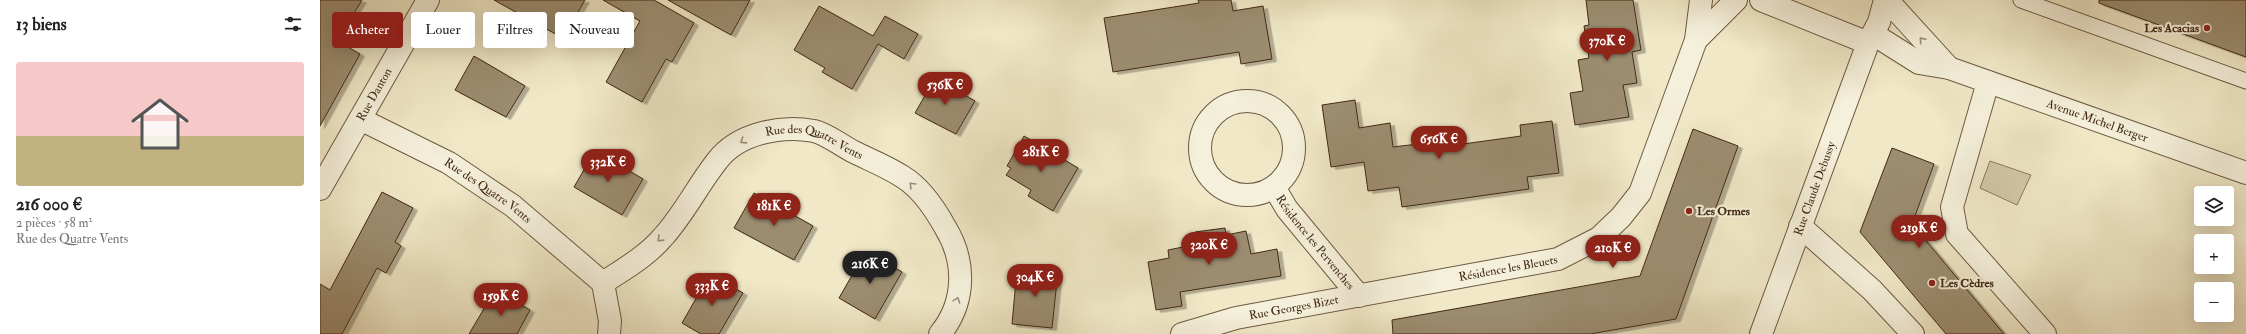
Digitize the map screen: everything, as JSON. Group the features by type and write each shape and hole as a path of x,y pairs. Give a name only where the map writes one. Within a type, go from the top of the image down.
{"street":[{"name":"Rue Danton","path":"320,189 428,0"},
{"name":"Résidence les Bleuets","path":"1359,296 1558,259 1599,238 1621,217 1640,193 1696,40 1701,0"},
{"name":"Résidence les Bleuets","path":"1696,40 1736,0"},
{"name":"Avenue Michel Berger","path":"1761,0 1871,38 1919,63 1949,68 2246,173"},
{"name":"Avenue Michel Berger","path":"1871,38 1879,22 1886,0 1949,68"},
{"name":"Rue Claude Debussy","path":"1760,334 1871,38"},
{"path":"1988,82 1952,207 1957,234 2044,334"},
{"name":"Résidence les Pervenches","path":"1248,101 1263,104 1276,111 1286,122 1292,135 1294,149 1291,164 1284,176 1274,187 1260,193 1246,195 1232,193 1219,186 1209,175 1202,162 1200,147 1203,133 1210,120 1220,110 1234,104 1248,101"},
{"name":"Rue des Quatre Vents","path":"360,119 449,163 513,206 603,283 632,264 663,238 692,200 718,159 745,138 777,129 815,132 904,177 934,207 953,240 962,271 959,296 948,324 940,334"},
{"name":"Résidence les Pervenches","path":"1274,187 1287,209 1359,296"},
{"path":"1800,226 1872,290 1913,334"},
{"path":"603,283 610,321 609,334"},
{"name":"Rue Georges Bizet","path":"1182,334 1236,318 1359,296"}],"lane":[{"path":"2021,0 2246,82"}],"shaded area":[{"path":"1990,161 2031,175 2017,205 1980,188"}],"building":[{"path":"320,0 362,0 355,12 332,12 332,48 349,48 360,54 320,126"},
{"path":"494,0 585,0 578,12 555,12 555,34 547,29 547,12 516,12"},
{"path":"603,0 654,0 694,23 672,62 666,59 642,102 606,82 625,48 634,48 634,32 640,21 634,18 634,12 624,12"},
{"path":"668,0 750,0 731,35"},
{"path":"1198,0 1231,0 1233,11 1263,6 1272,59 1241,64 1239,52 1113,72 1104,18 1199,3"},
{"path":"1586,0 1633,0 1641,50 1632,52 1637,83 1623,85 1629,117 1575,125 1570,93 1583,91 1578,60 1589,58 1584,26 1589,25"},
{"name":"Les Acacias","path":"2099,0 2246,0 2246,57 2099,3"},
{"path":"819,6 873,36 885,16 918,34 904,59 878,44 852,89 822,72 825,68 794,50"},
{"path":"474,56 525,86 506,117 455,90"},
{"path":"935,78 975,101 956,134 915,113"},
{"path":"1355,100 1359,128 1390,123 1393,147 1426,143 1427,149 1521,136 1520,125 1552,121 1559,173 1527,177 1529,189 1402,207 1399,187 1368,191 1364,162 1331,167 1322,105"},
{"name":"Les Ormes","path":"1693,129 1738,146 1676,319 1590,334 1393,334 1392,320 1640,276"},
{"path":"1024,136 1078,168 1053,211 1028,196 1031,190 1006,175 1011,168 1007,166"},
{"name":"Les Cèdres","path":"1892,148 1934,164 1912,224 2004,334 1946,334 1860,232"},
{"path":"595,151 643,179 622,215 574,187"},
{"path":"382,192 413,208 395,242 401,246 386,273 377,268 342,334 320,334 320,284 330,290"},
{"path":"754,193 813,226 794,260 734,228"},
{"path":"1225,228 1226,235 1246,231 1251,254 1277,249 1281,276 1180,292 1182,306 1156,310 1148,262 1169,258 1168,250 1198,244 1195,232"},
{"path":"866,251 902,272 875,319 839,298"},
{"path":"1017,269 1058,272 1052,328 1012,324"},
{"path":"710,274 743,293 719,334 701,334 682,323"},
{"path":"495,290 530,310 517,334 469,334"}],"place":[{"name":"Les Acacias","path":"2207,28"},
{"name":"Les Ormes","path":"1689,211"},
{"name":"Les Cèdres","path":"1932,283"}]}
